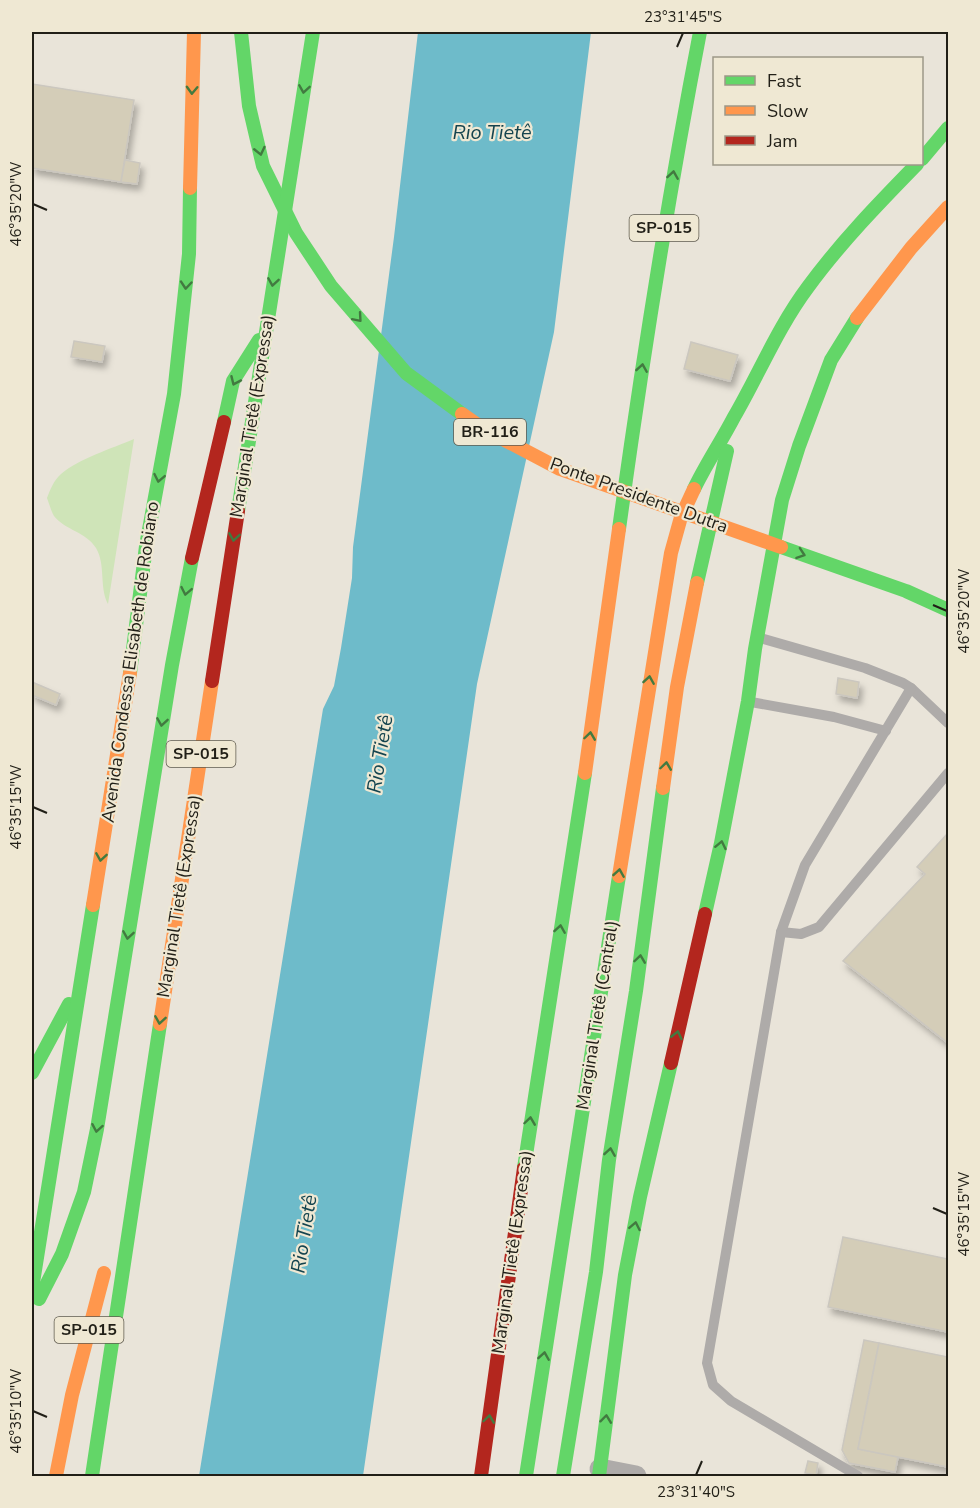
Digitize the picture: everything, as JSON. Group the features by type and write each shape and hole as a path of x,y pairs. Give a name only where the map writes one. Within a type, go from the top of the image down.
{"highway":[{"name":"Avenida Condessa Elisabeth de Robiano","path":"32,1290 127,692 146,546 180,349 189,254 194,32"},
{"name":"Ponte Presidente Dutra","path":"241,32 249,106 263,166 296,233 331,286 406,373 482,428 560,469 906,591 948,610"},
{"name":"Marginal Tietê (Expressa)","path":"92,1476 265,331 313,32"},
{"name":"Marginal Tietê (Expressa)","path":"481,1476 536,1083 590,738 633,425 677,150 700,32"},
{"path":"923,157 948,128"},
{"path":"735,418 769,349 807,288 848,235 916,165"},
{"path":"599,1472 625,1275 638,1208 721,843 782,500 831,360 859,314 911,248 948,207"},
{"path":"32,1311 62,1254 84,1192 97,1130 172,664 197,536 233,381 265,331"},
{"name":"Marginal Tietê (Central)","path":"526,1476 671,553 681,516 705,465 735,418"},
{"name":"Marginal Tietê (Central)","path":"563,1476 596,1272 609,1160 636,991 677,687 701,564 735,418"},
{"path":"729,729 739,710 748,701"},
{"path":"32,1073 81,982"},
{"path":"596,1272 622,1168"},
{"name":"SP-015","path":"56,1476 75,1385 99,1290 135,1187"}],"street":[{"path":"599,1472 636,1476"}],"lane":[{"path":"757,637 865,668 911,688 948,723"},
{"path":"858,1476 731,1401 713,1385 707,1363 781,932 805,866 911,688"},
{"path":"748,701 834,717 886,731"},
{"path":"781,932 801,934 819,927 948,773"}],"green space":[{"path":"134,439 108,604 105,597 101,562 96,548 87,538 64,525 54,516 47,498 56,479 68,469"}],"water":[{"name":"Rio Tietê","path":"418,32 591,32 554,332 477,684 363,1476 199,1476 323,709 334,686 352,578 353,547 394,237"}],"building":[{"path":"32,84 134,100 121,182 32,168"},
{"path":"125,160 140,163 137,184 121,182"},
{"path":"74,341 105,346 102,362 71,357"},
{"path":"691,342 738,355 730,381 684,369"},
{"path":"838,678 859,682 857,698 836,694"},
{"path":"32,682 60,694 56,705 32,695"},
{"path":"948,833 948,1043 843,961 925,874 917,867"},
{"path":"843,1237 948,1259 948,1332 828,1307"},
{"path":"864,1340 879,1343 858,1449 898,1457 895,1472 849,1463 842,1450"},
{"path":"879,1343 948,1357 948,1467 858,1449"},
{"path":"808,1461 818,1463 816,1475 805,1473"}],"traffic: fast":[{"path":"241,32 249,106 263,166 296,233 331,286 406,373 462,414"},
{"path":"238,511 313,32"},
{"path":"619,529 656,280 700,32"},
{"path":"923,158 948,128"},
{"path":"694,489 797,302 847,239 916,165"},
{"path":"130,673 146,546 174,394 189,254 190,188"},
{"path":"705,914 748,701 782,500 831,360 857,318"},
{"path":"224,422 233,381 259,340"},
{"path":"697,583 727,451"},
{"path":"781,547 906,591 948,610"},
{"path":"39,1299 62,1254 84,1192 97,1129 172,665 192,558"},
{"path":"524,1168 585,773"},
{"path":"563,1476 596,1272 609,1160 636,991 663,788"},
{"path":"526,1476 619,876"},
{"path":"32,1289 93,905"},
{"path":"32,1073 69,1004"},
{"path":"92,1476 160,1024"},
{"path":"599,1476 625,1275 640,1197 671,1063"}],"traffic: slow":[{"path":"190,188 194,32"},
{"path":"857,318 911,248 948,207"},
{"path":"462,414 482,428 560,469 781,547"},
{"path":"619,876 671,553 681,517 694,489"},
{"path":"585,773 619,529"},
{"path":"663,788 677,687 697,583"},
{"path":"93,905 130,673"},
{"path":"160,1024 212,681"},
{"path":"56,1476 72,1395 104,1273"}],"traffic: jam":[{"path":"192,558 224,422"},
{"path":"212,681 238,511"},
{"path":"671,1063 705,914"},
{"path":"481,1476 524,1168"}]}
